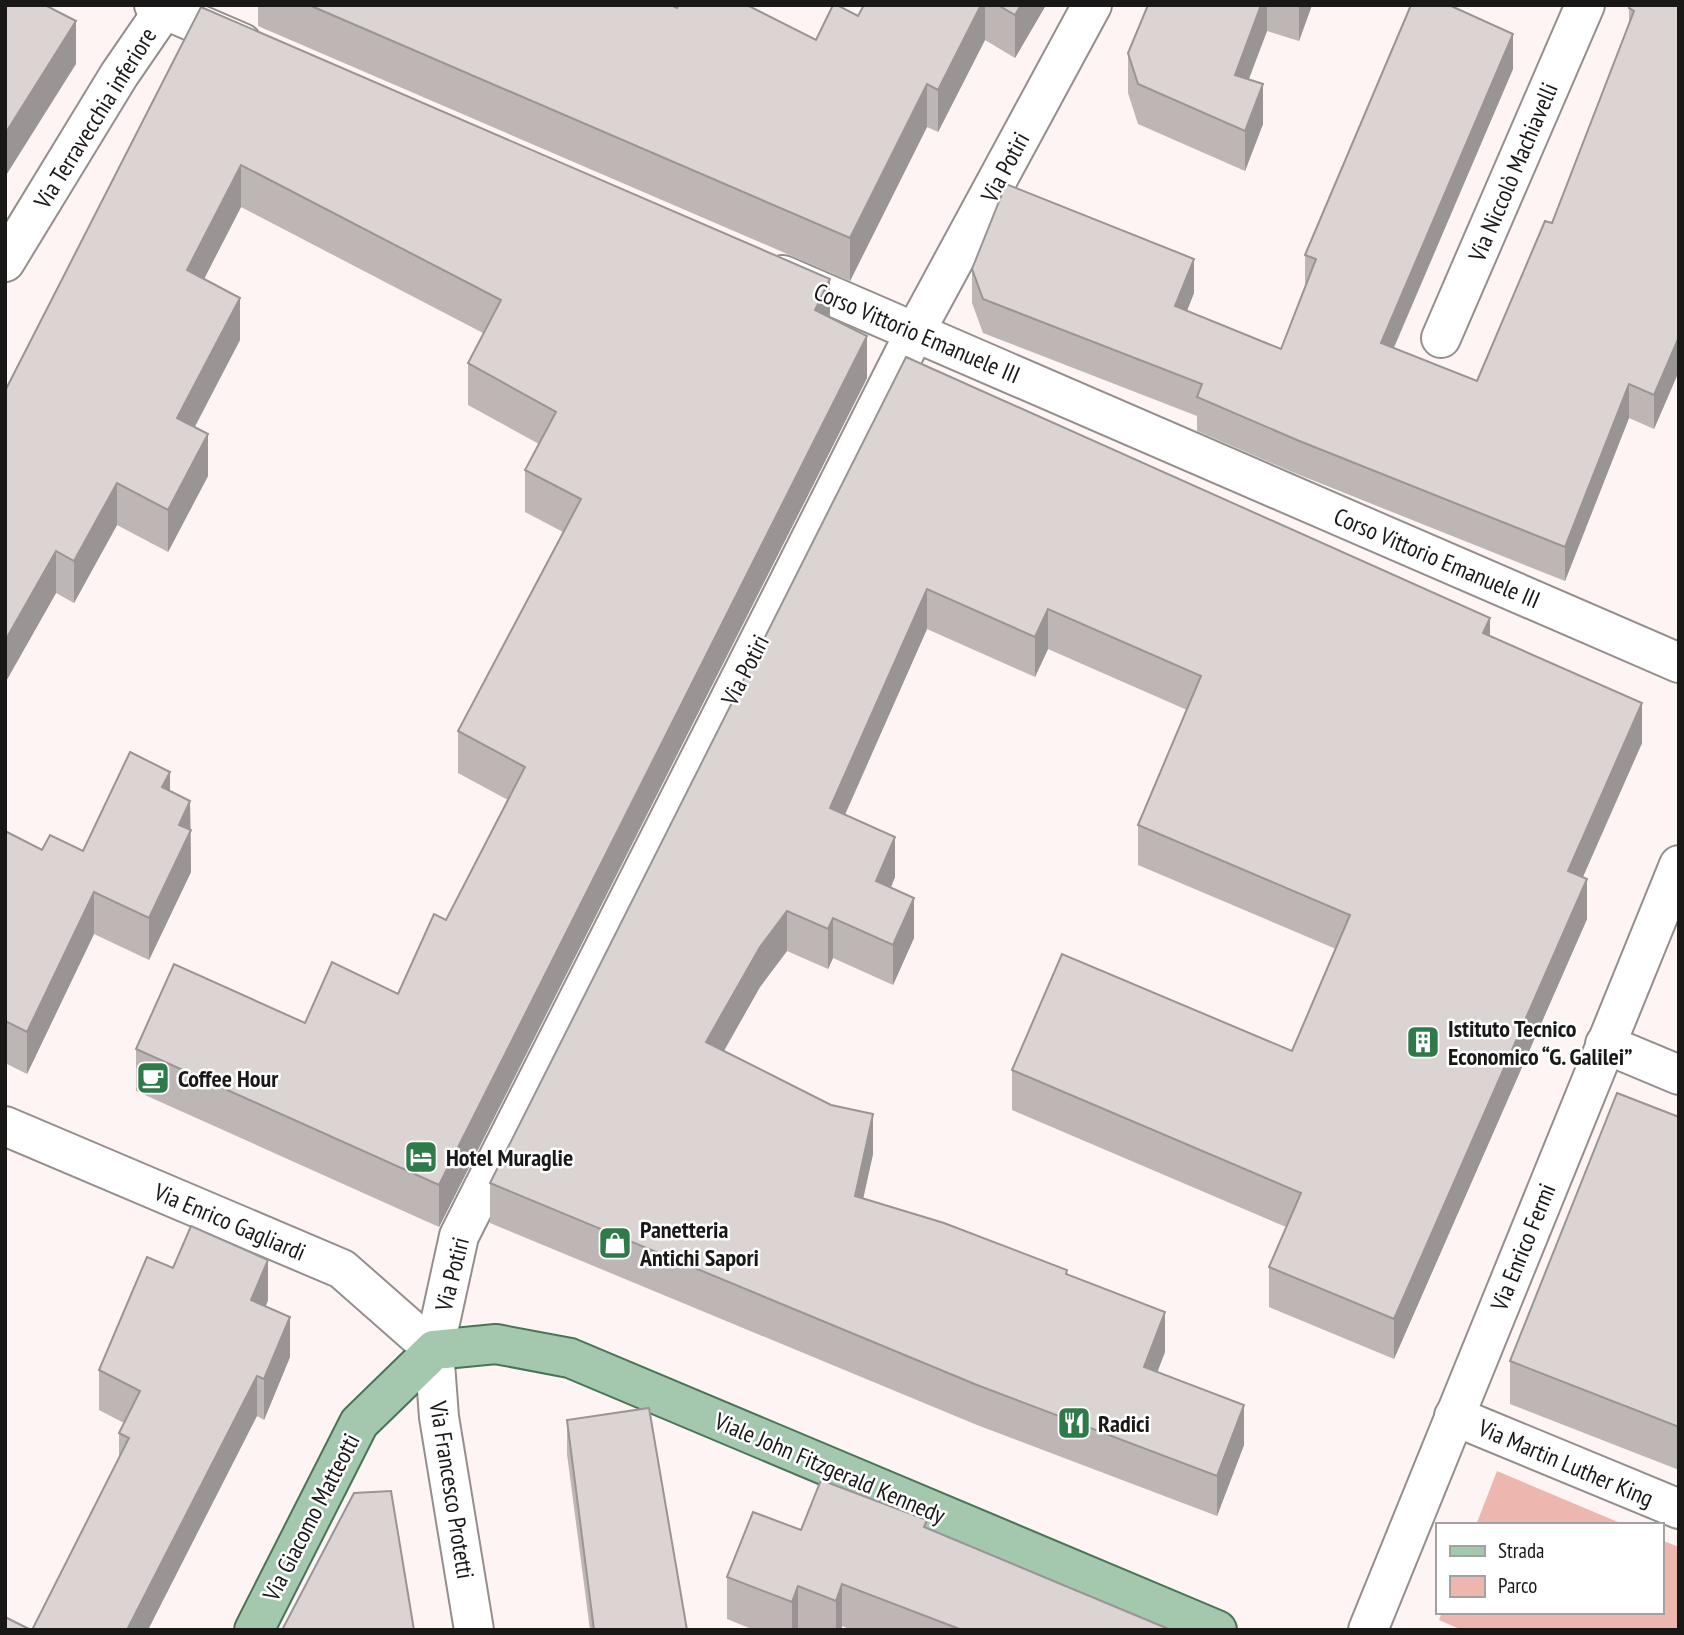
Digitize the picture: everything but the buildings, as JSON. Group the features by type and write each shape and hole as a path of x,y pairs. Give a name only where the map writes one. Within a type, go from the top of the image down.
{"main road":[{"name":"Viale John Fitzgerald Kennedy","path":"434,1350 496,1344 570,1358 1217,1630"},
{"name":"Via Giacomo Matteotti","path":"254,1630 359,1423 434,1350"}],"street":[{"name":"Via Potiri","path":"434,1350 459,1236 915,332 1092,5"},
{"name":"Via Niccolò Machiavelli","path":"1441,338 1585,5"},
{"path":"162,7 279,59"},
{"name":"Via Terravecchia inferiore","path":"5,262 162,7"},
{"name":"Corso Vittorio Emanuele III","path":"750,261 1679,663"},
{"name":"Via Enrico Fermi","path":"1368,1630 1679,865"},
{"path":"1605,1044 1679,1075"},
{"name":"Via Enrico Gagliardi","path":"5,1126 342,1269 434,1350"},
{"name":"Via Francesco Protetti","path":"434,1350 439,1418 474,1630"},
{"name":"Via Martin Luther King","path":"1454,1416 1679,1509"}],"green space":[{"path":"1497,1471 1620,1523 1477,1523"},
{"path":"1663,1541 1679,1547 1679,1630 1462,1630 1439,1620 1441,1614 1663,1614"}],"place":[{"name":"Istituto Tecnico Economico “G. Galilei”","path":"1423,1042"},
{"name":"Coffee Hour","path":"153,1078"},
{"name":"Hotel Muraglie","path":"421,1157"},
{"name":"Panetteria Antichi Sapori","path":"615,1243"},
{"name":"Radici","path":"1074,1423"}]}
